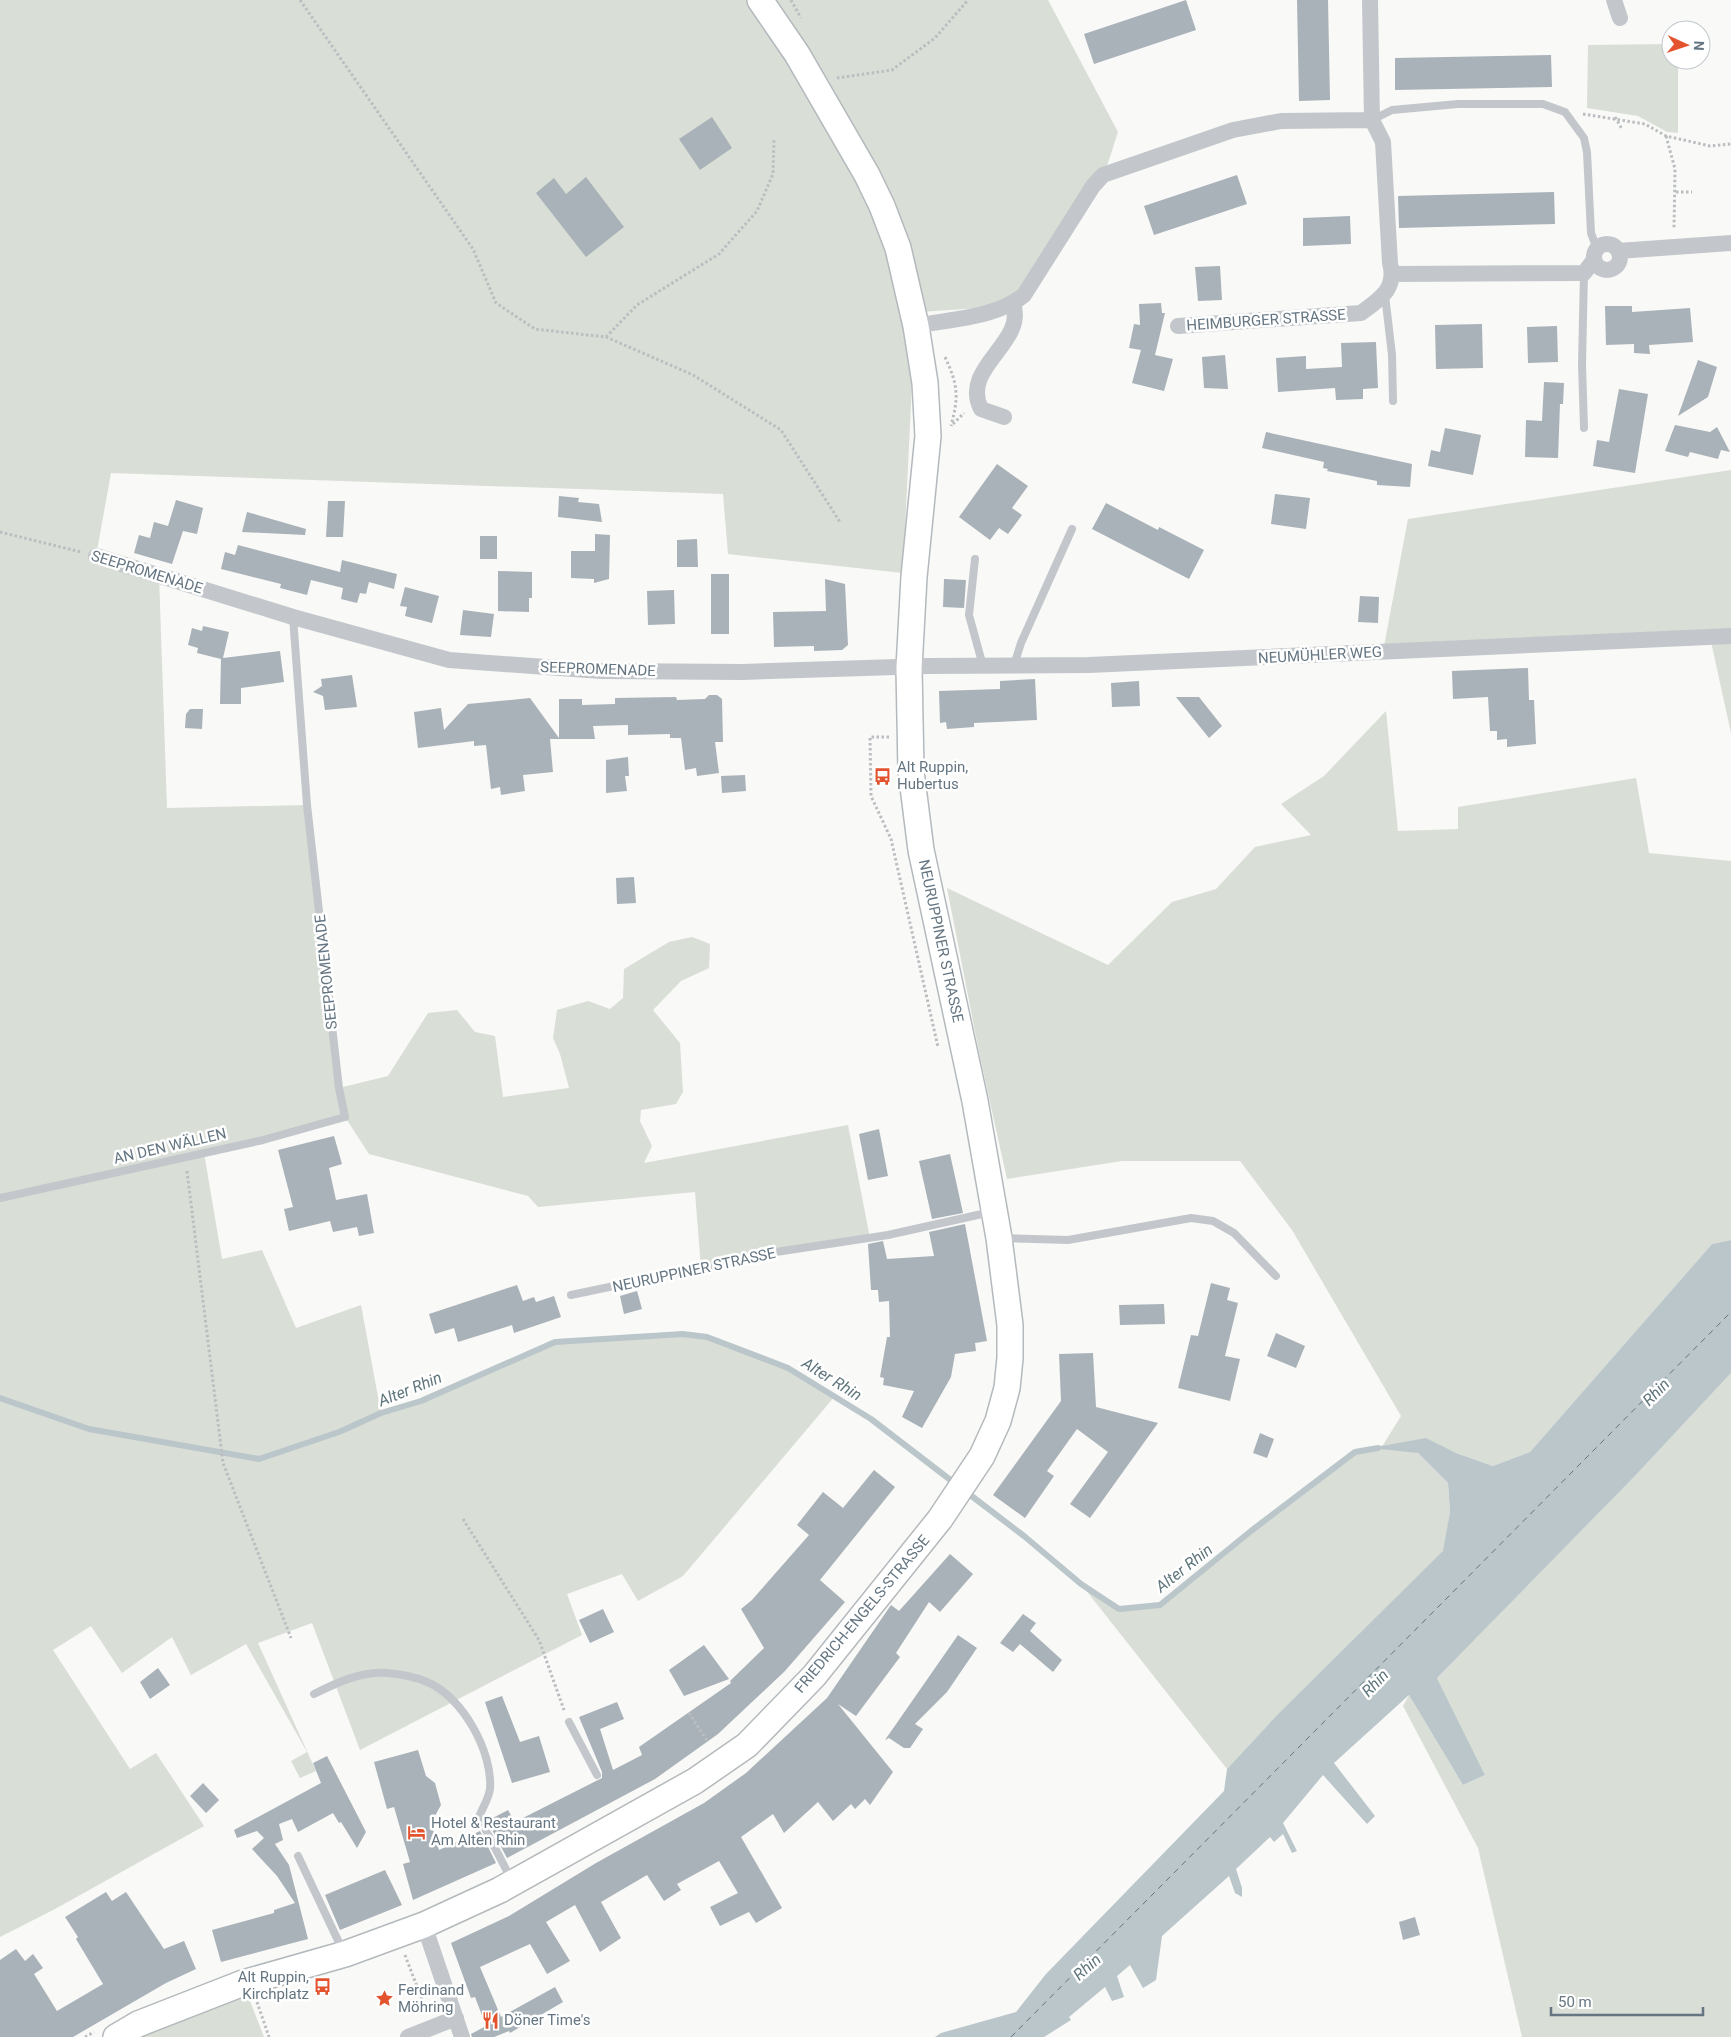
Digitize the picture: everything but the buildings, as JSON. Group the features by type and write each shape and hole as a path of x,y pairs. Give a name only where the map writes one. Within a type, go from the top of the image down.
{"main road":[{"name":"NEURUPPINER STRASSE","path":"763,5 816,86 867,175 882,206 898,248 916,326 925,383 928,436 914,577 909,668 911,771 921,850 975,1101 999,1238 1010,1325 1007,1388 998,1421 972,1473 940,1519"},
{"name":"FRIEDRICH-ENGELS-STRASSE","path":"109,2032 138,2024 249,1981 345,1954 424,1925 513,1883 695,1781 746,1745 814,1676 940,1519"}],"street":[{"path":"1370,0 1372,120 1383,142 1390,263 1393,274 1385,295"},
{"path":"1614,0 1620,18"},
{"path":"916,326 962,318 1013,304 1024,295 1103,175 1233,130 1281,121 1372,120"},
{"path":"1618,251 1731,243"},
{"path":"1393,274 1584,273 1595,254 1600,246 1610,244 1618,251 1620,260 1614,269 1603,270 1595,254"},
{"name":"HEIMBURGER STRASSE","path":"1178,326 1361,313 1385,295"},
{"path":"1004,417 981,409 978,402 977,387 983,371 1012,329 1016,314 1013,304"},
{"name":"SEEPROMENADE","path":"96,556 294,617 448,660 601,671 742,672 909,668"},
{"name":"NEUMÜHLER WEG","path":"909,668 1187,661 1731,636"},
{"path":"424,1925 462,2037"},
{"path":"408,2037 456,2018"}],"lane":[{"path":"1372,120 1392,110 1458,104 1543,104 1565,112 1584,138 1587,152 1590,233 1595,254"},
{"path":"1584,273 1584,428"},
{"path":"1385,295 1392,355 1393,401"},
{"path":"1014,665 1021,643 1072,529"},
{"path":"975,559 969,615 983,666"},
{"name":"SEEPROMENADE","path":"294,617 307,805 339,1088 345,1117"},
{"name":"AN DEN WÄLLEN","path":"0,1198 263,1140 345,1117"},
{"name":"NEURUPPINER STRASSE","path":"570,1295 776,1252 888,1235 993,1211"},
{"path":"999,1238 1068,1240 1191,1218 1212,1221 1234,1233 1276,1276"},
{"path":"314,1694 339,1681 385,1673 428,1682 446,1694 466,1714 476,1732 486,1761 490,1789 479,1817 513,1883"},
{"path":"569,1722 597,1775"},
{"path":"298,1856 345,1954"}],"path":[{"path":"300,0 473,249 496,303 535,329 606,337 693,375 781,430 840,522"},
{"path":"791,0 797,8"},
{"path":"834,79 892,70 935,38 968,0"},
{"path":"1565,112 1615,117 1645,124 1666,136 1710,146 1731,144"},
{"path":"1615,117 1622,129"},
{"path":"1666,136 1675,169 1676,192 1673,247"},
{"path":"606,337 637,305 719,254 757,211 773,174 774,138"},
{"path":"1676,192 1692,192"},
{"name":"SEEPROMENADE","path":"0,532 96,556"},
{"path":"185,1157 223,1463 291,1638"},
{"path":"463,1519 539,1640 569,1722"},
{"path":"689,1713 708,1742"},
{"path":"404,1950 432,2027"},
{"path":"249,1981 269,2037"},
{"path":"85,2037 109,2032"}],"shaded area":[{"path":"0,0 1048,0 1118,132 1106,169 1020,291 995,307 905,313 912,382 903,573 728,554 723,494 111,473 96,556 159,576 167,808 307,805 339,1088 388,1076 428,1013 457,1010 475,1032 495,1036 503,1097 569,1088 560,1054 553,1038 557,1010 588,1001 610,1009 623,998 624,969 669,942 692,937 710,944 709,968 681,981 653,1010 680,1043 683,1092 676,1104 641,1110 640,1121 652,1146 644,1163 848,1125 870,1238 701,1268 695,1192 538,1207 528,1196 369,1154 345,1117 204,1153 222,1259 262,1250 296,1328 361,1305 381,1413 421,1401 555,1342 683,1334 707,1337 788,1368 835,1396 683,1576 638,1601 622,1574 567,1594 582,1635 360,1750 312,1623 258,1643 316,1771 300,1778 291,1761 307,1752 246,1644 191,1675 172,1637 122,1673 91,1626 53,1650 130,1769 156,1753 204,1826 55,1909 0,1937"},
{"path":"1661,44 1661,70 1678,70 1678,133 1667,132 1638,116 1587,108 1588,45"},
{"path":"1731,470 1731,733 1710,637 1384,646 1408,519"},
{"path":"1386,711 1398,831 1458,829 1458,807 1636,778 1649,853 1731,861 1731,1240 1712,1244 1530,1452 1493,1466 1456,1453 1418,1453 1448,1483 1450,1512 1444,1551 1277,1715 1227,1769 1081,1584 1119,1609 1160,1605 1355,1452 1383,1445 1401,1416 1292,1230 1240,1161 1122,1161 1007,1179 980,1057 947,888 1108,965 1172,902 1216,889 1255,847 1311,835 1281,804 1324,776"},
{"path":"1731,1373 1731,2037 1522,2037 1478,1848 1403,1706 1409,1695 1463,1785 1485,1775 1437,1678 1634,1477"},
{"path":"243,1983 264,2037 116,2037"}],"water":[{"name":"Rhin","path":"1731,1240 1731,1373 1634,1477 1437,1678 1485,1775 1463,1785 1409,1695 1334,1763 1375,1816 1367,1824 1323,1775 1283,1823 1297,1851 1292,1853 1283,1834 1274,1842 1270,1837 1236,1869 1242,1888 1242,1897 1235,1893 1229,1876 1162,1936 1156,1980 1143,1988 1130,1965 1117,1976 1124,1997 1112,2001 1105,1987 1069,2017 1071,2020 1044,2037 935,2037 941,2033 1016,2012 1046,1974 1224,1791 1227,1769 1277,1715 1443,1551 1450,1512 1448,1483 1418,1453 1371,1448 1426,1438 1456,1453 1493,1466 1530,1452 1712,1244"}],"waterway":[{"name":"Alter Rhin","path":"0,1398 89,1429 259,1459 339,1432 381,1413 421,1401 555,1342 683,1334 707,1337 788,1368 871,1419 957,1485"},
{"name":"Alter Rhin","path":"965,1491 1024,1536 1081,1584 1119,1609 1160,1605 1251,1531 1355,1452 1378,1448"}],"ferry route":[{"path":"1011,2037 1731,1312"}],"place":[{"name":"Alt Ruppin, Hubertus","path":"883,776"},
{"name":"Hotel & Restaurant Am Alten Rhin","path":"417,1832"},
{"name":"Alt Ruppin, Kirchplatz","path":"323,1986"},
{"name":"Ferdinand Möhring","path":"384,1999"},
{"name":"Döner Time's","path":"490,2020"}]}
